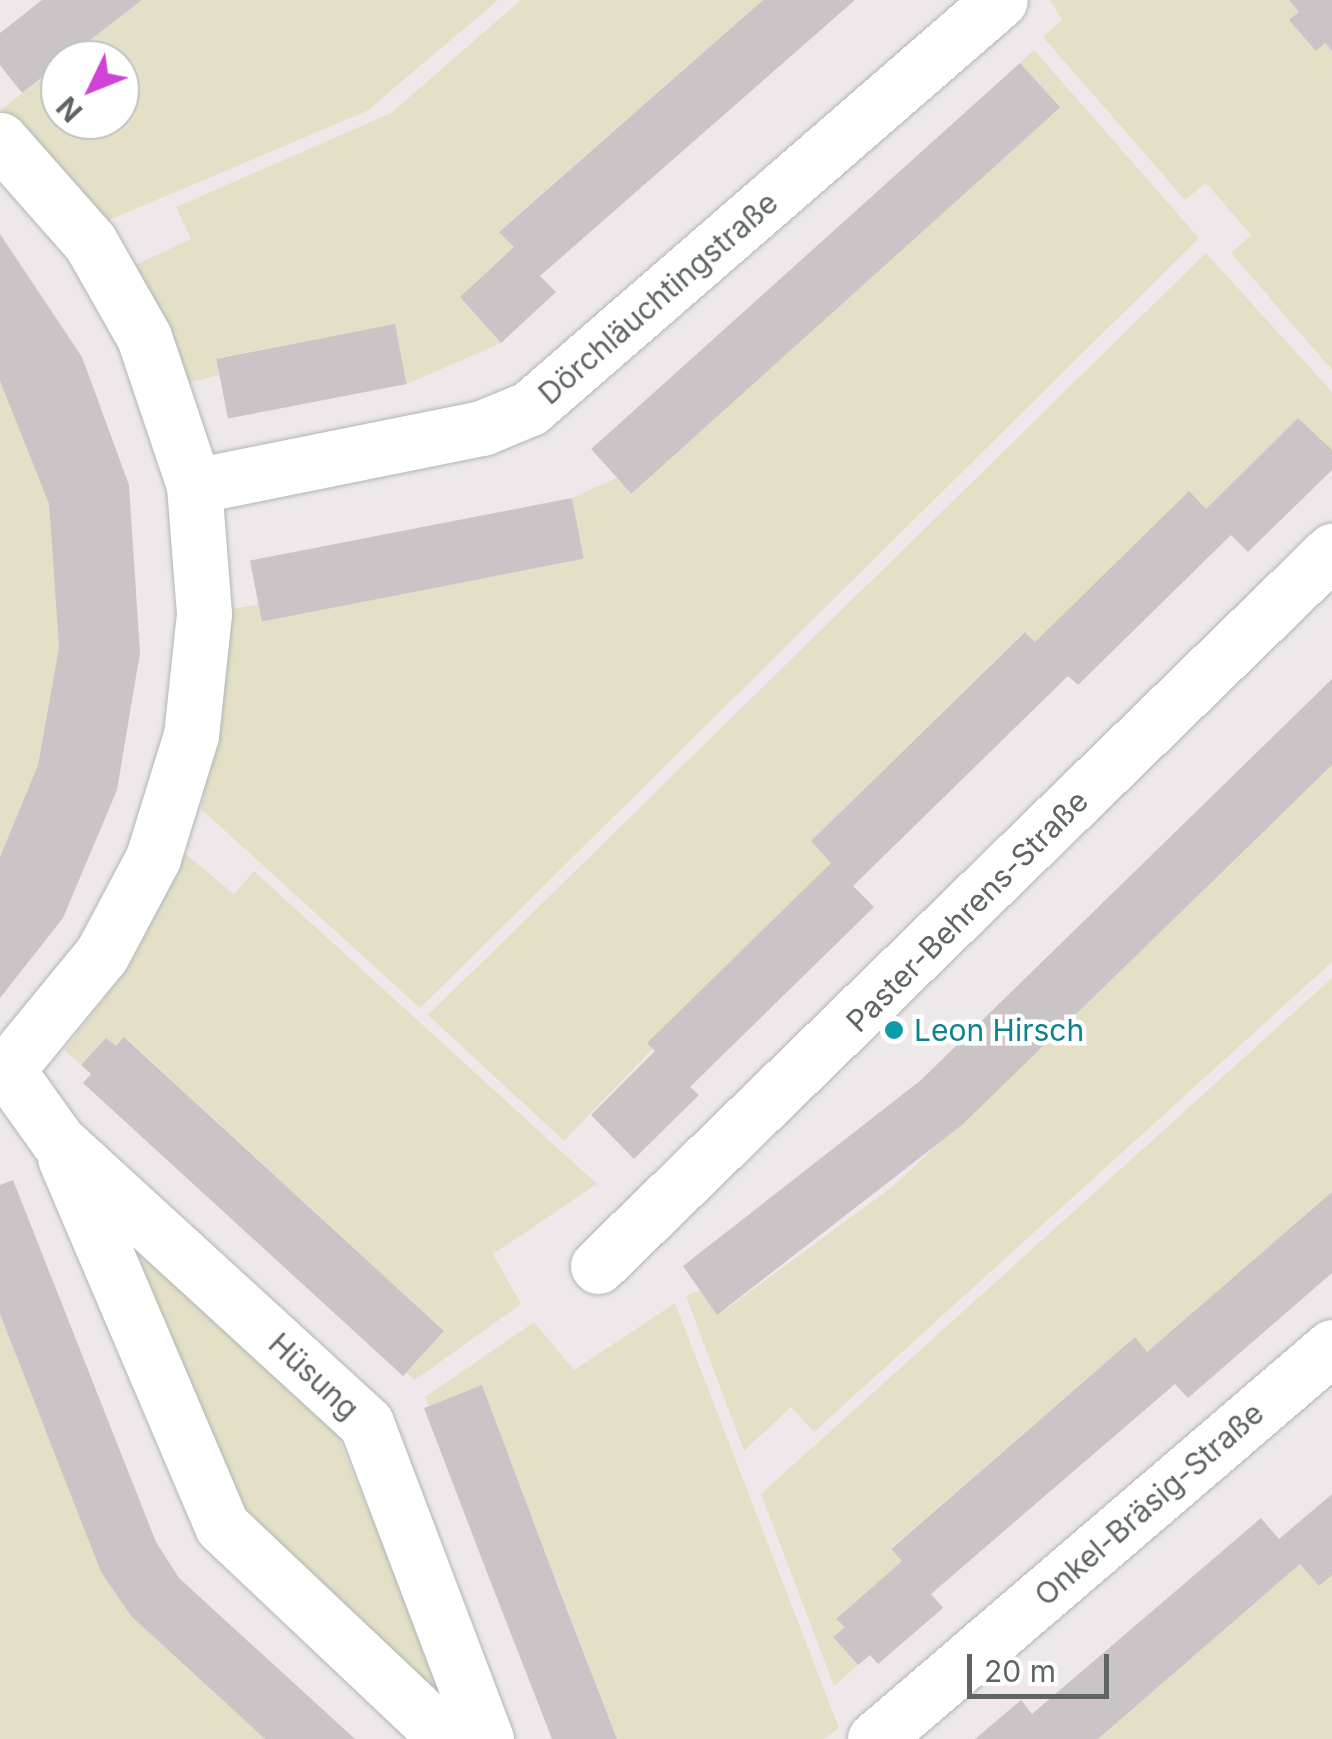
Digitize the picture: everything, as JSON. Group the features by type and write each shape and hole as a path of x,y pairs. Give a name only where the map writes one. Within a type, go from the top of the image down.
{"street":[{"name":"Dörchläuchtingstraße","path":"194,486 482,428 530,408 1000,0"},
{"path":"0,140 117,286 170,403 194,486 201,672 172,804 102,954 4,1074"},
{"name":"Paster-Behrens-Straße","path":"598,1266 1332,551"},
{"name":"Hüsung","path":"4,1074 58,1141 366,1424 486,1739"},
{"name":"Hüsung","path":"58,1141 222,1526 447,1739"},
{"name":"Onkel-Bräsig-Straße","path":"876,1739 1332,1347"}],"shaded area":[{"path":"142,0 498,0 367,111 102,223 2,109 40,80 40,140 140,140 140,40 91,40"},
{"path":"521,0 763,0 499,231 514,247 460,297 501,343 407,384 394,325 217,358 219,375 188,383 131,267 191,239 176,207 391,113"},
{"path":"1050,0 1289,0 1299,12 1290,21 1316,51 1325,43 1332,51 1332,370 1231,253 1251,235 1206,183 1185,200 1043,37 1062,20"},
{"path":"1034,50 1199,238 420,1008 201,809 222,706 227,610 260,604 264,619 584,559 572,498 616,478 626,487 1059,109 1020,63"},
{"path":"1206,253 1332,392 1332,450 1298,419 1206,509 1188,492 1035,642 1024,632 811,841 831,863 564,1141 428,1015"},
{"path":"0,381 49,504 59,647 38,765 0,857"},
{"path":"1332,765 1332,962 814,1432 791,1407 744,1451 686,1296 700,1290 718,1315 896,1184"},
{"path":"184,853 234,894 254,871 597,1184 493,1254 521,1304 415,1380 406,1373 444,1331 125,1037 116,1046 106,1038 81,1065 64,1050 130,966"},
{"path":"1332,978 1332,1192 1147,1352 1134,1338 891,1548 902,1561 837,1618 845,1627 833,1637 858,1665 834,1686 761,1494"},
{"path":"148,1257 333,1425 440,1684 429,1693 249,1529 135,1265"},
{"path":"675,1303 839,1728 823,1739 617,1739 482,1386 429,1406 425,1397 534,1322 574,1370"},
{"path":"0,1314 102,1572 131,1616 265,1739 0,1739"},
{"path":"1300,1564 1319,1586 1332,1575 1332,1739 1098,1739"}],"building":[{"path":"42,0 142,0 90,40 40,40 40,79 22,93 0,65 0,33"},
{"path":"763,0 855,0 540,276 556,292 501,343 460,297 514,247 499,232"},
{"path":"1289,0 1332,0 1332,51 1325,43 1316,51 1289,20 1299,12"},
{"path":"1020,63 1060,108 631,494 591,449"},
{"path":"0,234 82,357 129,485 140,653 117,790 63,918 0,998 0,857 38,765 59,647 49,504 0,381"},
{"path":"395,324 407,384 228,419 216,359"},
{"path":"1298,418 1332,450 1332,470 1248,552 1231,535 1078,685 1068,676 853,886 874,907 690,1087 699,1095 634,1159 591,1115 655,1051 647,1043 831,863 811,841 1025,632 1035,642 1189,491 1206,509"},
{"path":"572,498 584,559 262,621 250,561"},
{"path":"1332,679 1332,765 962,1125 717,1315 683,1266 921,1080"},
{"path":"124,1037 444,1331 403,1376 83,1083 91,1074 81,1065 106,1038 116,1046"},
{"path":"13,1180 156,1542 179,1578 355,1739 265,1739 131,1616 101,1572 0,1314 0,1185"},
{"path":"1332,1192 1332,1273 1188,1398 1175,1384 931,1594 943,1608 878,1664 870,1655 858,1665 833,1637 845,1627 836,1619 902,1561 891,1549 1135,1337 1147,1352"},
{"path":"482,1385 617,1739 552,1739 424,1408"},
{"path":"1332,1494 1332,1575 1319,1586 1300,1564 1098,1739 975,1739 1021,1700 1032,1714 1261,1518 1279,1539"}],"place":[{"name":"Leon Hirsch","path":"894,1030"}]}
